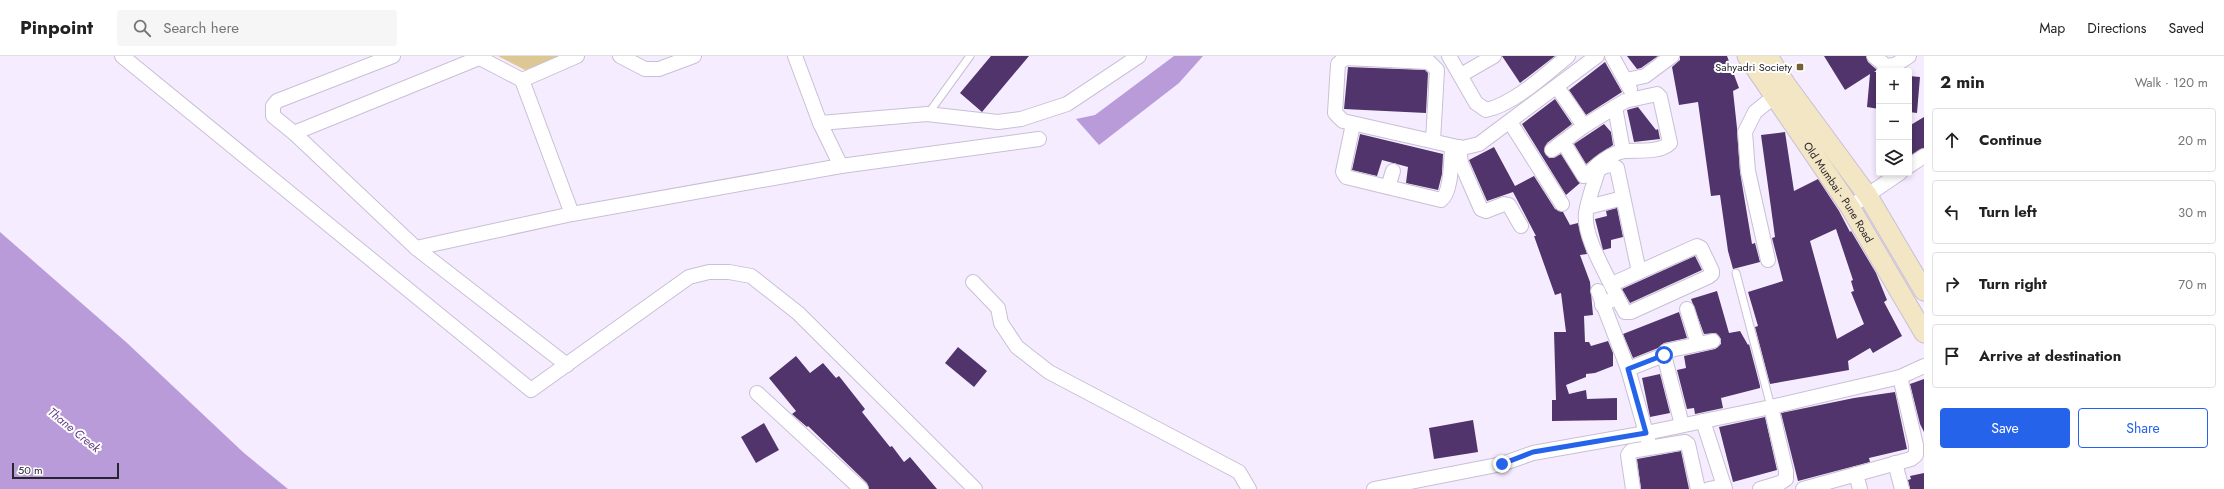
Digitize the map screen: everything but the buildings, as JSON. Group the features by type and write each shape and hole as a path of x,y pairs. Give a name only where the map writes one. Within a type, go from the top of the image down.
{"main road":[{"name":"Old Mumbai - Pune Road","path":"1761,58 1924,333"},
{"name":"Old Mumbai - Pune Road","path":"1781,91 1868,196 1924,291"},
{"path":"1892,278 1910,266"}],"street":[{"path":"122,56 531,390 689,278 709,272 729,272 751,276 798,313 976,489"},
{"path":"393,56 277,101 273,106 273,116 294,133 416,248 567,365"},
{"path":"522,80 577,56"},
{"path":"620,56 645,69 659,69 694,56"},
{"path":"795,56 820,123 841,166"},
{"path":"820,123 927,114 998,122 1021,119 1067,104 1139,56"},
{"path":"1449,56 1476,104 1486,110 1494,108 1528,87 1568,56"},
{"path":"1461,75 1494,56"},
{"path":"1434,142 1437,70 1429,62 1345,58 1338,64 1335,113 1343,121 1353,124 1434,142 1455,146 1479,144 1597,56"},
{"path":"1612,56 1630,88 1630,100"},
{"path":"1626,80 1645,76 1672,56"},
{"path":"1874,56 1886,66 1895,66 1909,56"},
{"path":"294,133 478,57 522,80 572,214"},
{"path":"1556,87 1584,126"},
{"path":"1768,260 1748,170 1745,132 1755,112 1781,91"},
{"path":"1510,122 1549,152 1584,176 1588,175 1595,166 1623,151 1667,146 1670,143 1660,97 1657,94 1630,100 1615,107 1584,126 1549,152"},
{"path":"1615,107 1623,151"},
{"path":"1353,124 1343,172 1346,177 1441,200 1445,197 1455,146"},
{"path":"416,248 572,214 841,166 1039,139"},
{"path":"1455,146 1480,209 1486,211 1504,204 1509,205 1521,226"},
{"path":"1549,152 1562,204"},
{"path":"1912,164 1924,156"},
{"path":"1602,305 1614,290 1639,272 1697,246 1701,248 1712,272 1708,277 1628,313 1623,310 1614,290 1593,249 1586,218 1598,171 1602,167 1612,165 1617,168 1622,198 1639,272"},
{"path":"1388,187 1393,171"},
{"path":"1850,207 1896,176"},
{"path":"1588,207 1622,198"},
{"path":"973,282 998,308 1001,323 1017,348 1043,368 1239,472 1249,489"},
{"path":"1598,291 1602,305 1628,369 1650,447"},
{"path":"1687,309 1698,344"},
{"path":"1628,369 1664,355 1666,351 1713,341"},
{"path":"1664,355 1682,425"},
{"path":"1374,489 1502,464 1533,452 1646,433 1771,407 1900,377 1924,366"},
{"path":"1811,488 1911,459 1916,455 1916,445 1900,377"},
{"path":"757,394 861,489"},
{"path":"1760,489 1780,483 1786,479 1786,471 1771,407"},
{"path":"1703,421 1725,488 1709,489"},
{"path":"1633,489 1628,455 1631,451 1685,442 1688,444 1698,489"},
{"path":"1895,463 1902,489"},
{"path":"1856,474 1860,489"}],"lane":[{"path":"927,114 970,56"},
{"path":"1736,273 1771,407"}],"shaded area":[{"path":"498,56 563,56 525,70"}],"water":[{"path":"1174,56 1203,56 1179,83 1099,145 1076,119 1095,115"},
{"name":"Thane Creek","path":"0,232 126,342 244,453 288,489 0,489"}],"place":[{"name":"Sahyadri Society","path":"1800,67"}],"route":[{"path":"1502,464 1533,452 1646,433 1628,369 1664,355"}]}
